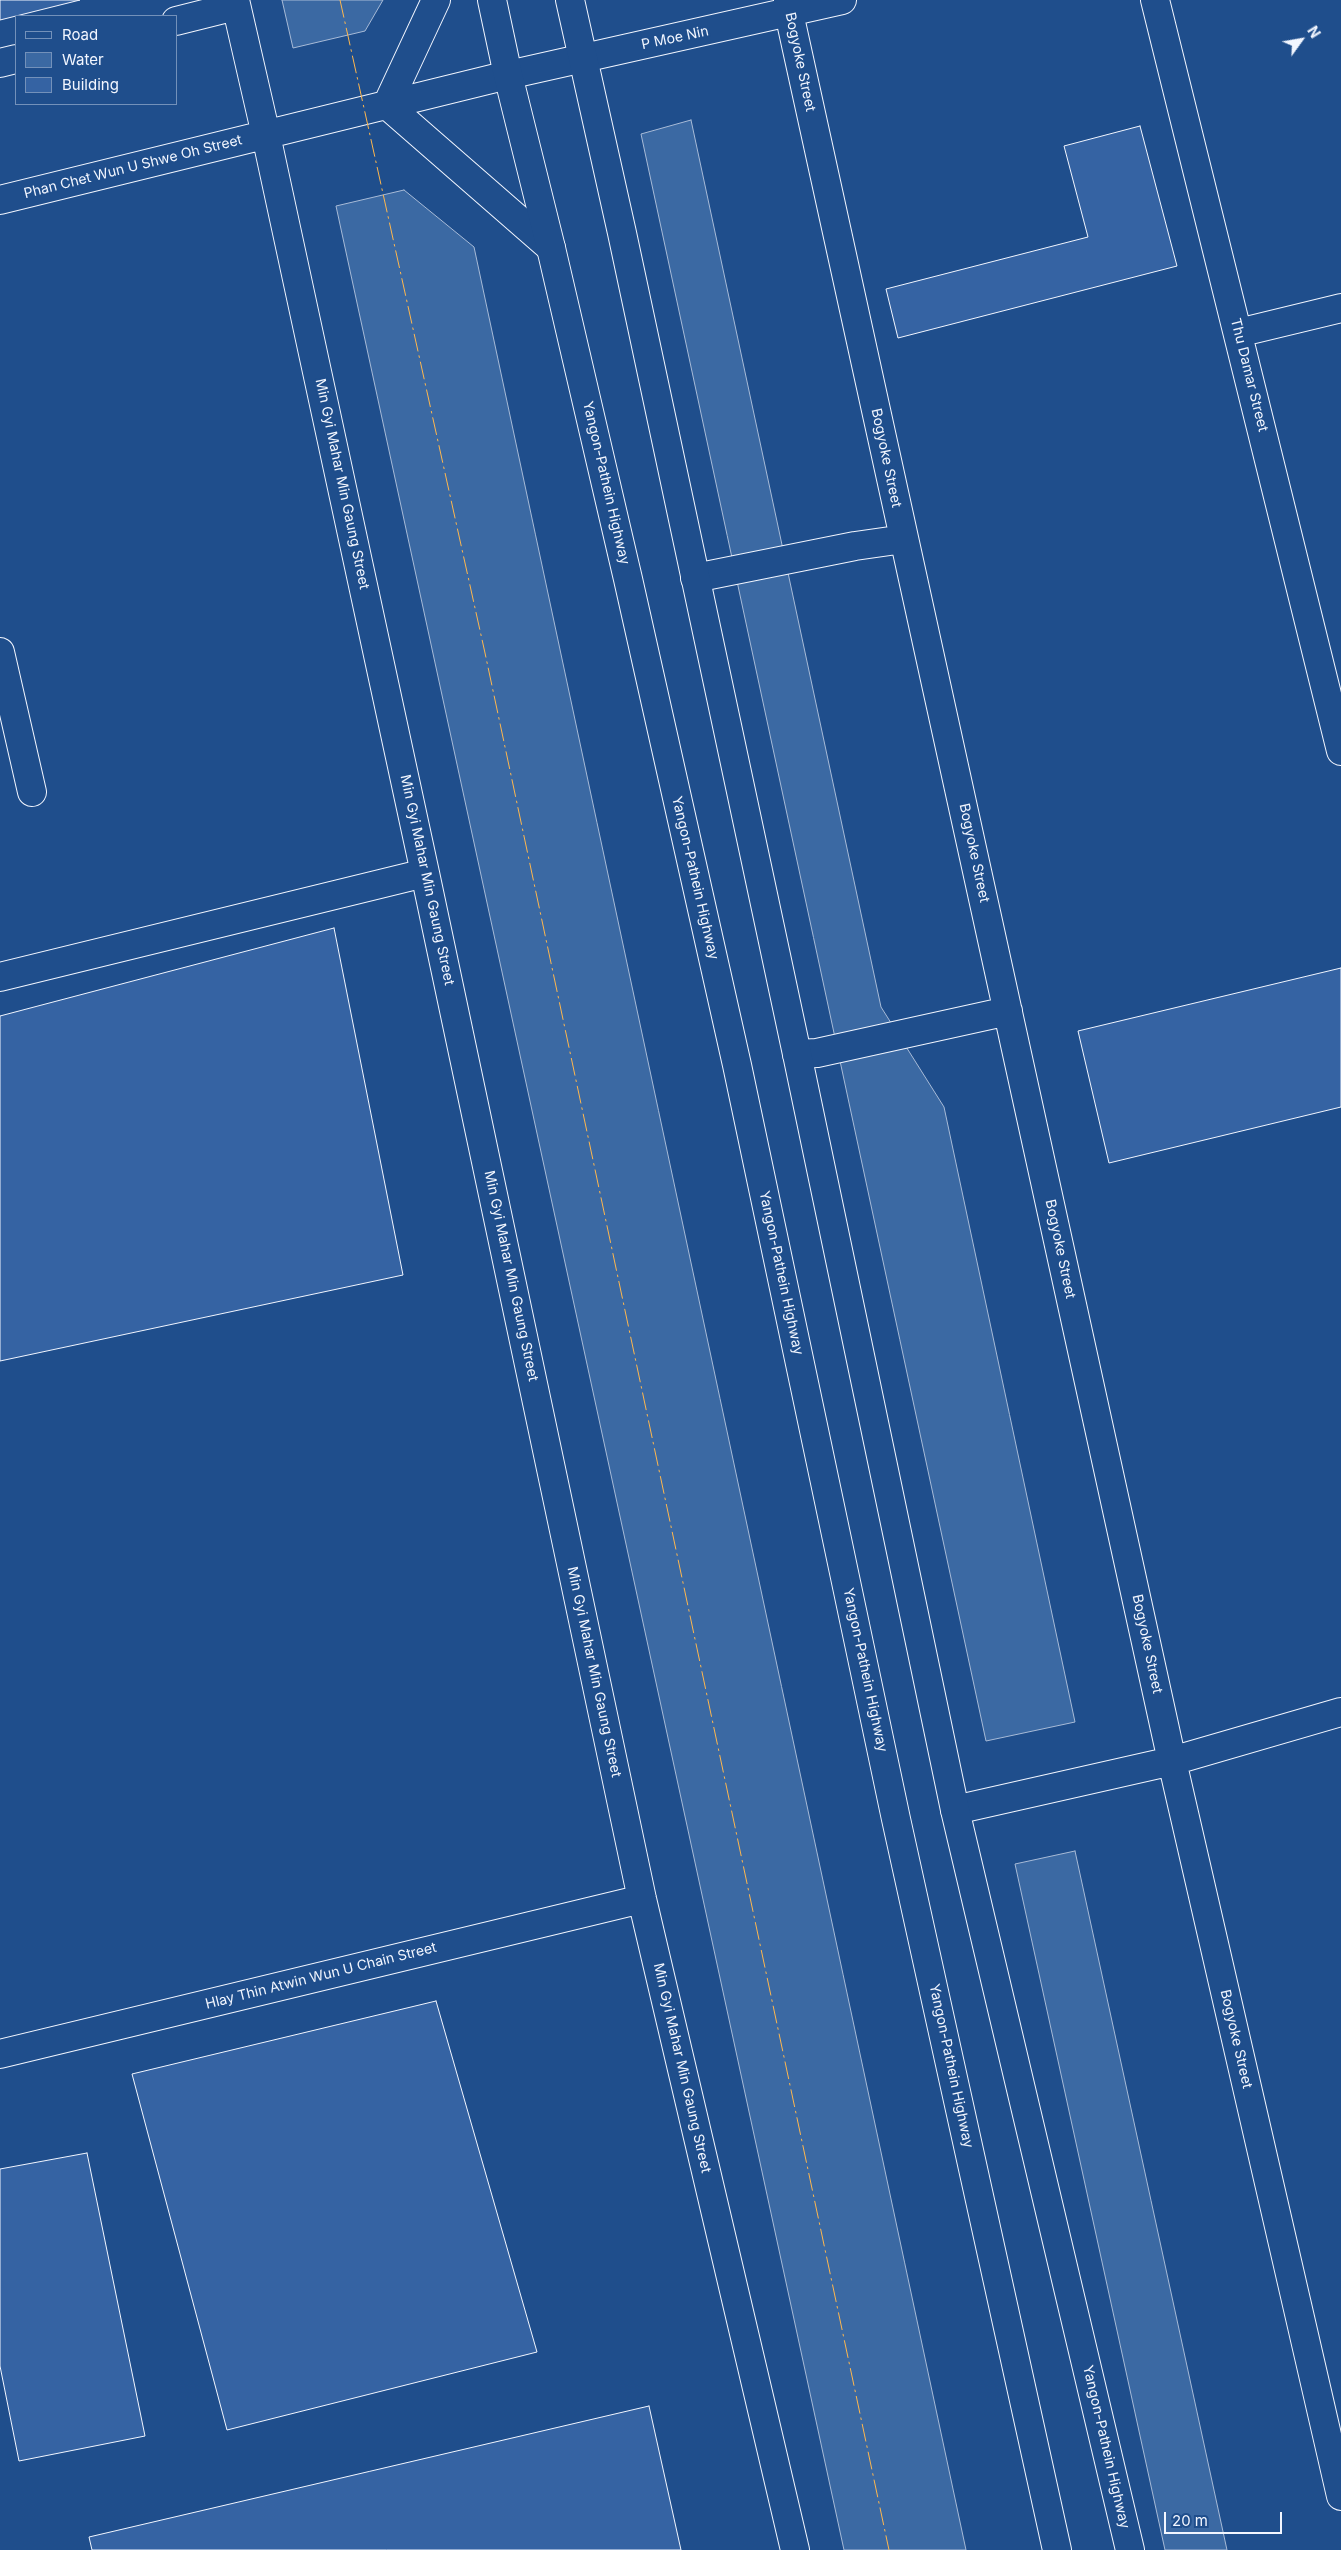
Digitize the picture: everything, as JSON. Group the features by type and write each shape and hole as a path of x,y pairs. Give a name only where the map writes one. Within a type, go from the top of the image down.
{"street":[{"path":"436,0 386,105 551,248"},
{"name":"Yangon-Pathein Highway","path":"492,0 508,75 551,248 738,1065 894,1810 1057,2550"},
{"name":"Yangon-Pathein Highway","path":"570,0 702,576 807,1053 955,1810 1130,2550"},
{"name":"P Moe Nin","path":"386,105 789,7 842,0"},
{"name":"Thu Damar Street","path":"1155,0 1341,751"},
{"path":"178,20 235,3"},
{"name":"Min Gyi Mahar Min Gaung Street","path":"235,3 266,135 426,873 642,1899 795,2550"},
{"name":"Bogyoke Street","path":"789,7 1172,1761 1341,2496"},
{"path":"0,63 15,59"},
{"name":"Phan Chet Wun U Shwe Oh Street","path":"0,200 386,105"},
{"path":"1238,333 1341,308"},
{"path":"702,576 855,546 904,539"},
{"path":"0,652 32,792"},
{"path":"0,977 426,873"},
{"path":"807,1053 1008,1011"},
{"path":"955,1810 1172,1761 1341,1712"},
{"name":"Hlay Thin Atwin Wun U Chain Street","path":"0,2054 642,1899"}],"water":[{"path":"282,0 383,0 365,31 293,48"},
{"path":"691,120 881,1007 944,1107 1075,1722 986,1741 641,134"},
{"path":"404,190 474,247 966,2550 844,2550 336,206"},
{"path":"1075,1851 1227,2550 1165,2550 1015,1864"}],"building":[{"path":"0,0 80,0 15,15 0,20"},
{"path":"1140,126 1177,266 898,338 886,289 1088,237 1064,146"},
{"path":"334,928 403,1275 0,1361 0,1016"},
{"path":"1341,968 1341,1107 1109,1163 1078,1031"},
{"path":"436,2001 537,2352 227,2430 132,2074"},
{"path":"87,2153 145,2436 19,2461 0,2366 0,2169"},
{"path":"649,2406 681,2550 92,2550 89,2537"}],"power":[{"path":"340,0 485,653 889,2550"}]}
